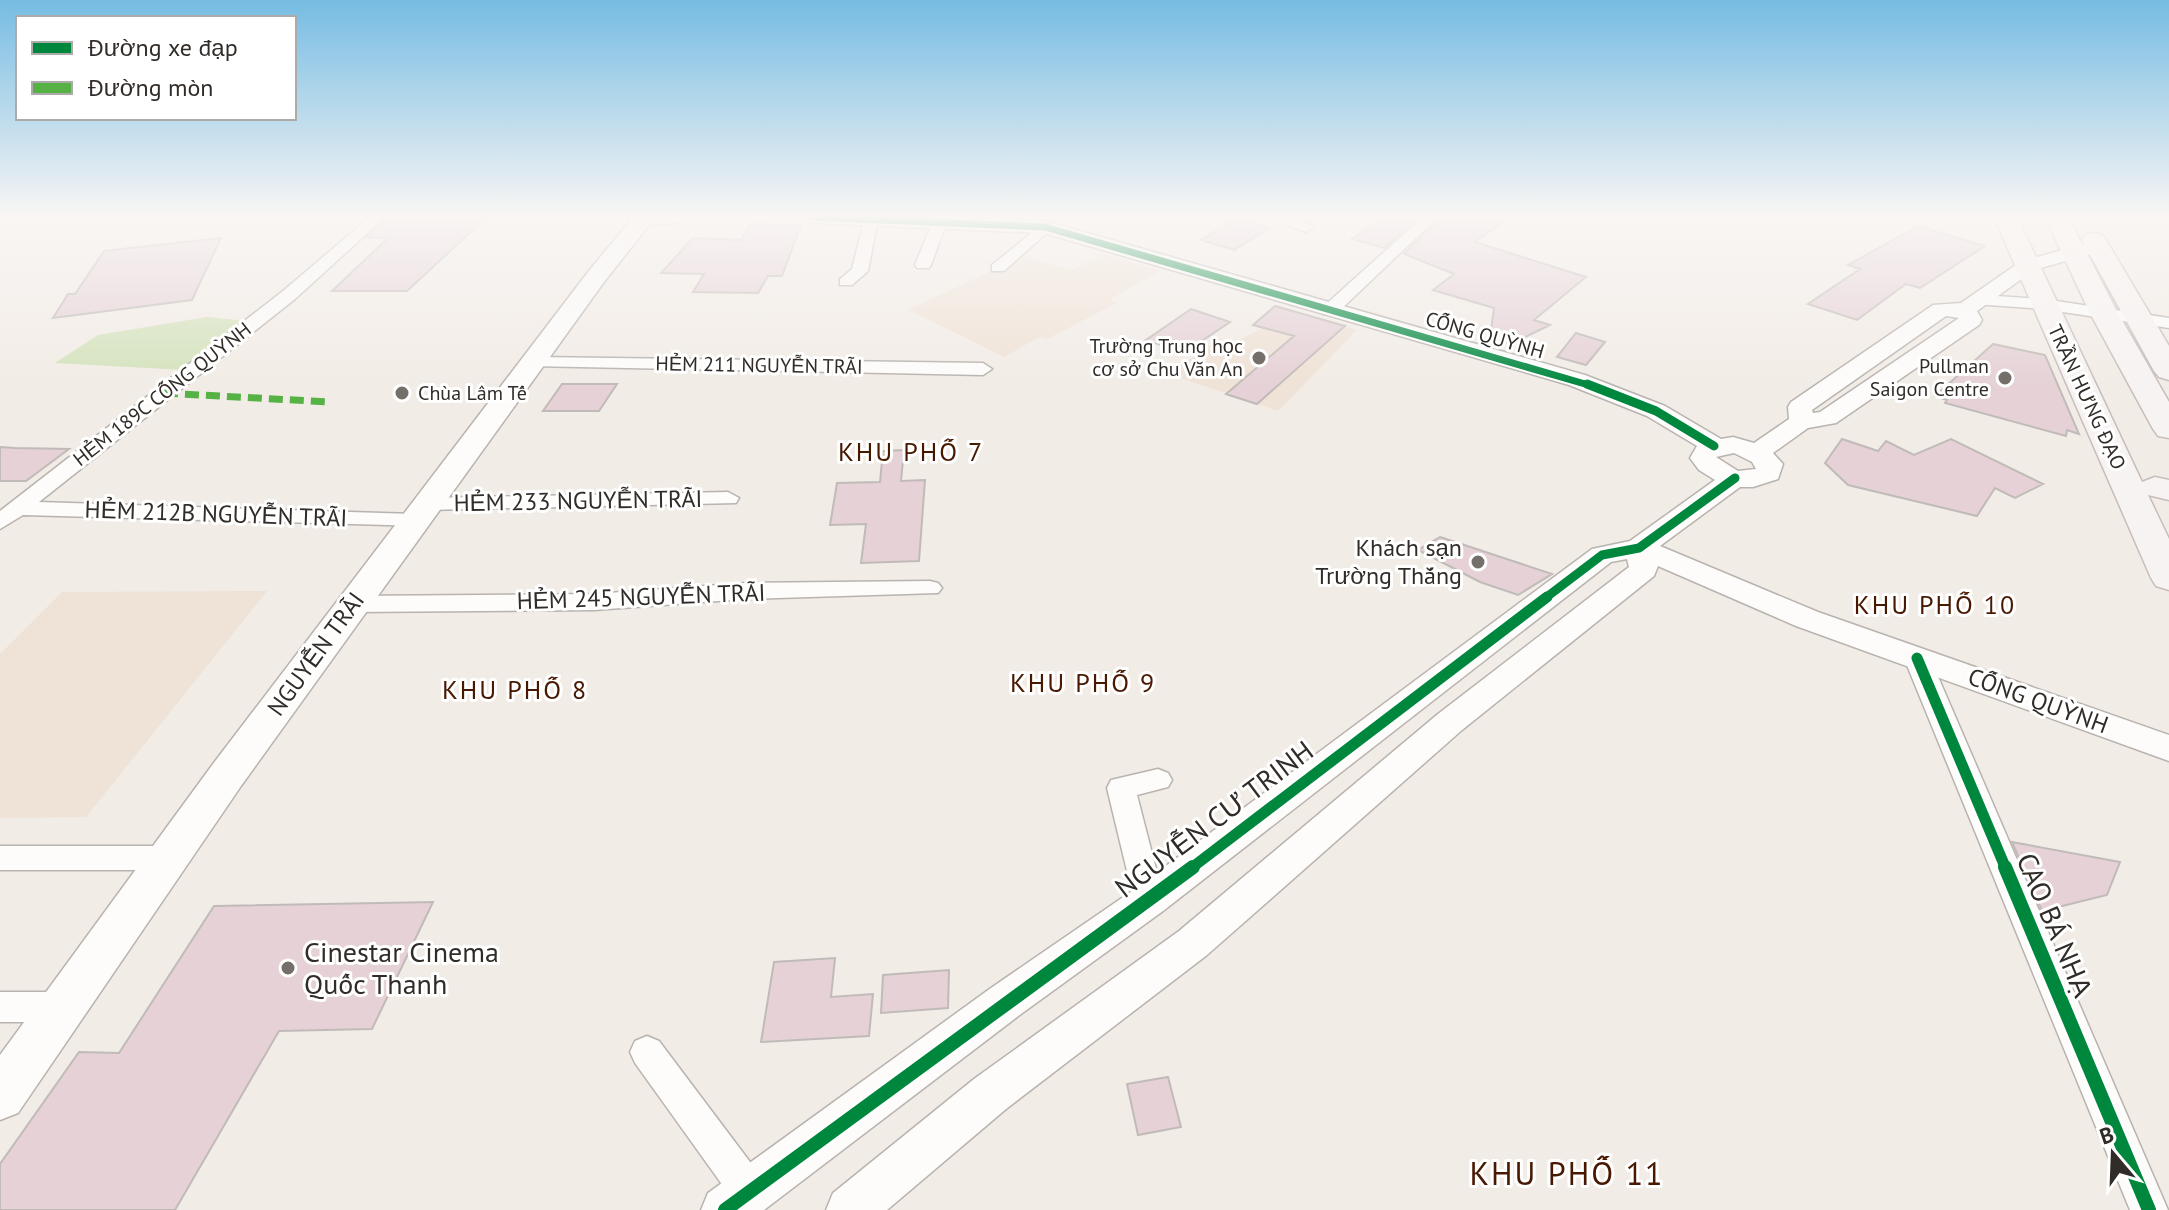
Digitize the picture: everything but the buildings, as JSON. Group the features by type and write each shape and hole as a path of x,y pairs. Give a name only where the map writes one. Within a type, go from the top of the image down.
{"main road":[{"name":"NGUYỄN TRÃI","path":"0,1096 227,775 599,273"},
{"name":"TRẦN HƯNG ĐẠO","path":"2059,273 2056,306 2125,451 2169,576"},
{"name":"TRẦN HƯNG ĐẠO","path":"2074,273 2161,383"},
{"name":"TRẦN HƯNG ĐẠO","path":"2083,273 2140,319 2161,383 2169,429"},
{"name":"TRẦN HƯNG ĐẠO","path":"2125,451 2164,498"}],"street":[{"name":"HẺM 189C CỐNG QUỲNH","path":"0,522 314,273"},
{"path":"846,282 857,273"},
{"name":"CỐNG QUỲNH","path":"1205,273 1577,380 1656,411 1714,446"},
{"path":"1330,310 1370,273"},
{"path":"1973,304 2029,273"},
{"path":"1973,304 2056,306 2169,323"},
{"path":"1757,453 1801,422 1827,418 1958,329 1971,320 1973,304"},
{"name":"HẺM 211 NGUYỄN TRÃI","path":"535,362 702,362 983,369"},
{"path":"1714,446 1741,447 1757,453 1770,464 1769,473 1760,478 1735,478 1719,472 1707,464 1703,453 1714,446"},
{"name":"NGUYỄN CƯ TRINH","path":"737,1200 1149,900 1602,555 1639,548 1735,478"},
{"name":"HẺM 233 NGUYỄN TRÃI","path":"420,513 728,498"},
{"name":"HẺM 212B NGUYỄN TRÃI","path":"19,508 420,513"},
{"path":"850,1210 990,1094 1193,943 1450,722 1644,570 1639,548"},
{"name":"CỐNG QUỲNH","path":"1639,548 1807,619 2169,748"},
{"name":"HẺM 245 NGUYỄN TRÃI","path":"353,604 594,602 746,591 930,588"},
{"name":"CAO BÁ NHẠ","path":"1917,658 2149,1210"},
{"path":"1149,900 1121,788 1158,780"},
{"path":"0,858 170,858"},
{"path":"0,1007 62,1007"},
{"path":"647,1052 737,1200"}],"shaded area":[{"path":"985,273 1157,273 1110,299 1117,303 1047,339 1040,337 1004,357 909,310"},
{"name":"Trường Trung học cơ sở Chu Văn An","path":"1275,306 1357,330 1278,411 1169,374 1218,339 1235,342 1262,328 1253,325"},
{"path":"267,591 86,817 0,818 0,654 62,592"}],"green space":[{"path":"207,317 246,321 185,370 55,363 98,335"}],"marked path":[{"path":"164,393 331,402"}],"cycle path":[{"path":"1207,273 1577,380 1656,411 1714,446"},
{"path":"725,1210 1006,1001 1149,900 1602,555 1639,548 1735,478"},
{"path":"1917,658 2149,1210"}],"place":[{"name":"Trường Trung học cơ sở Chu Văn An","path":"1259,358"},
{"name":"Pullman Saigon Centre","path":"2005,378"},
{"name":"Chùa Lâm Tế","path":"402,393"},
{"name":"Khách sạn Trường Thắng","path":"1478,562"},
{"name":"Cinestar Cinema Quốc Thanh","path":"288,968"}],"district":[{"name":"KHU PHỐ 7","path":"911,452"},
{"name":"KHU PHỐ 10","path":"1935,605"},
{"name":"KHU PHỐ 9","path":"1083,683"},
{"name":"KHU PHỐ 8","path":"515,690"},
{"name":"KHU PHỐ 11","path":"1567,1174"}]}
